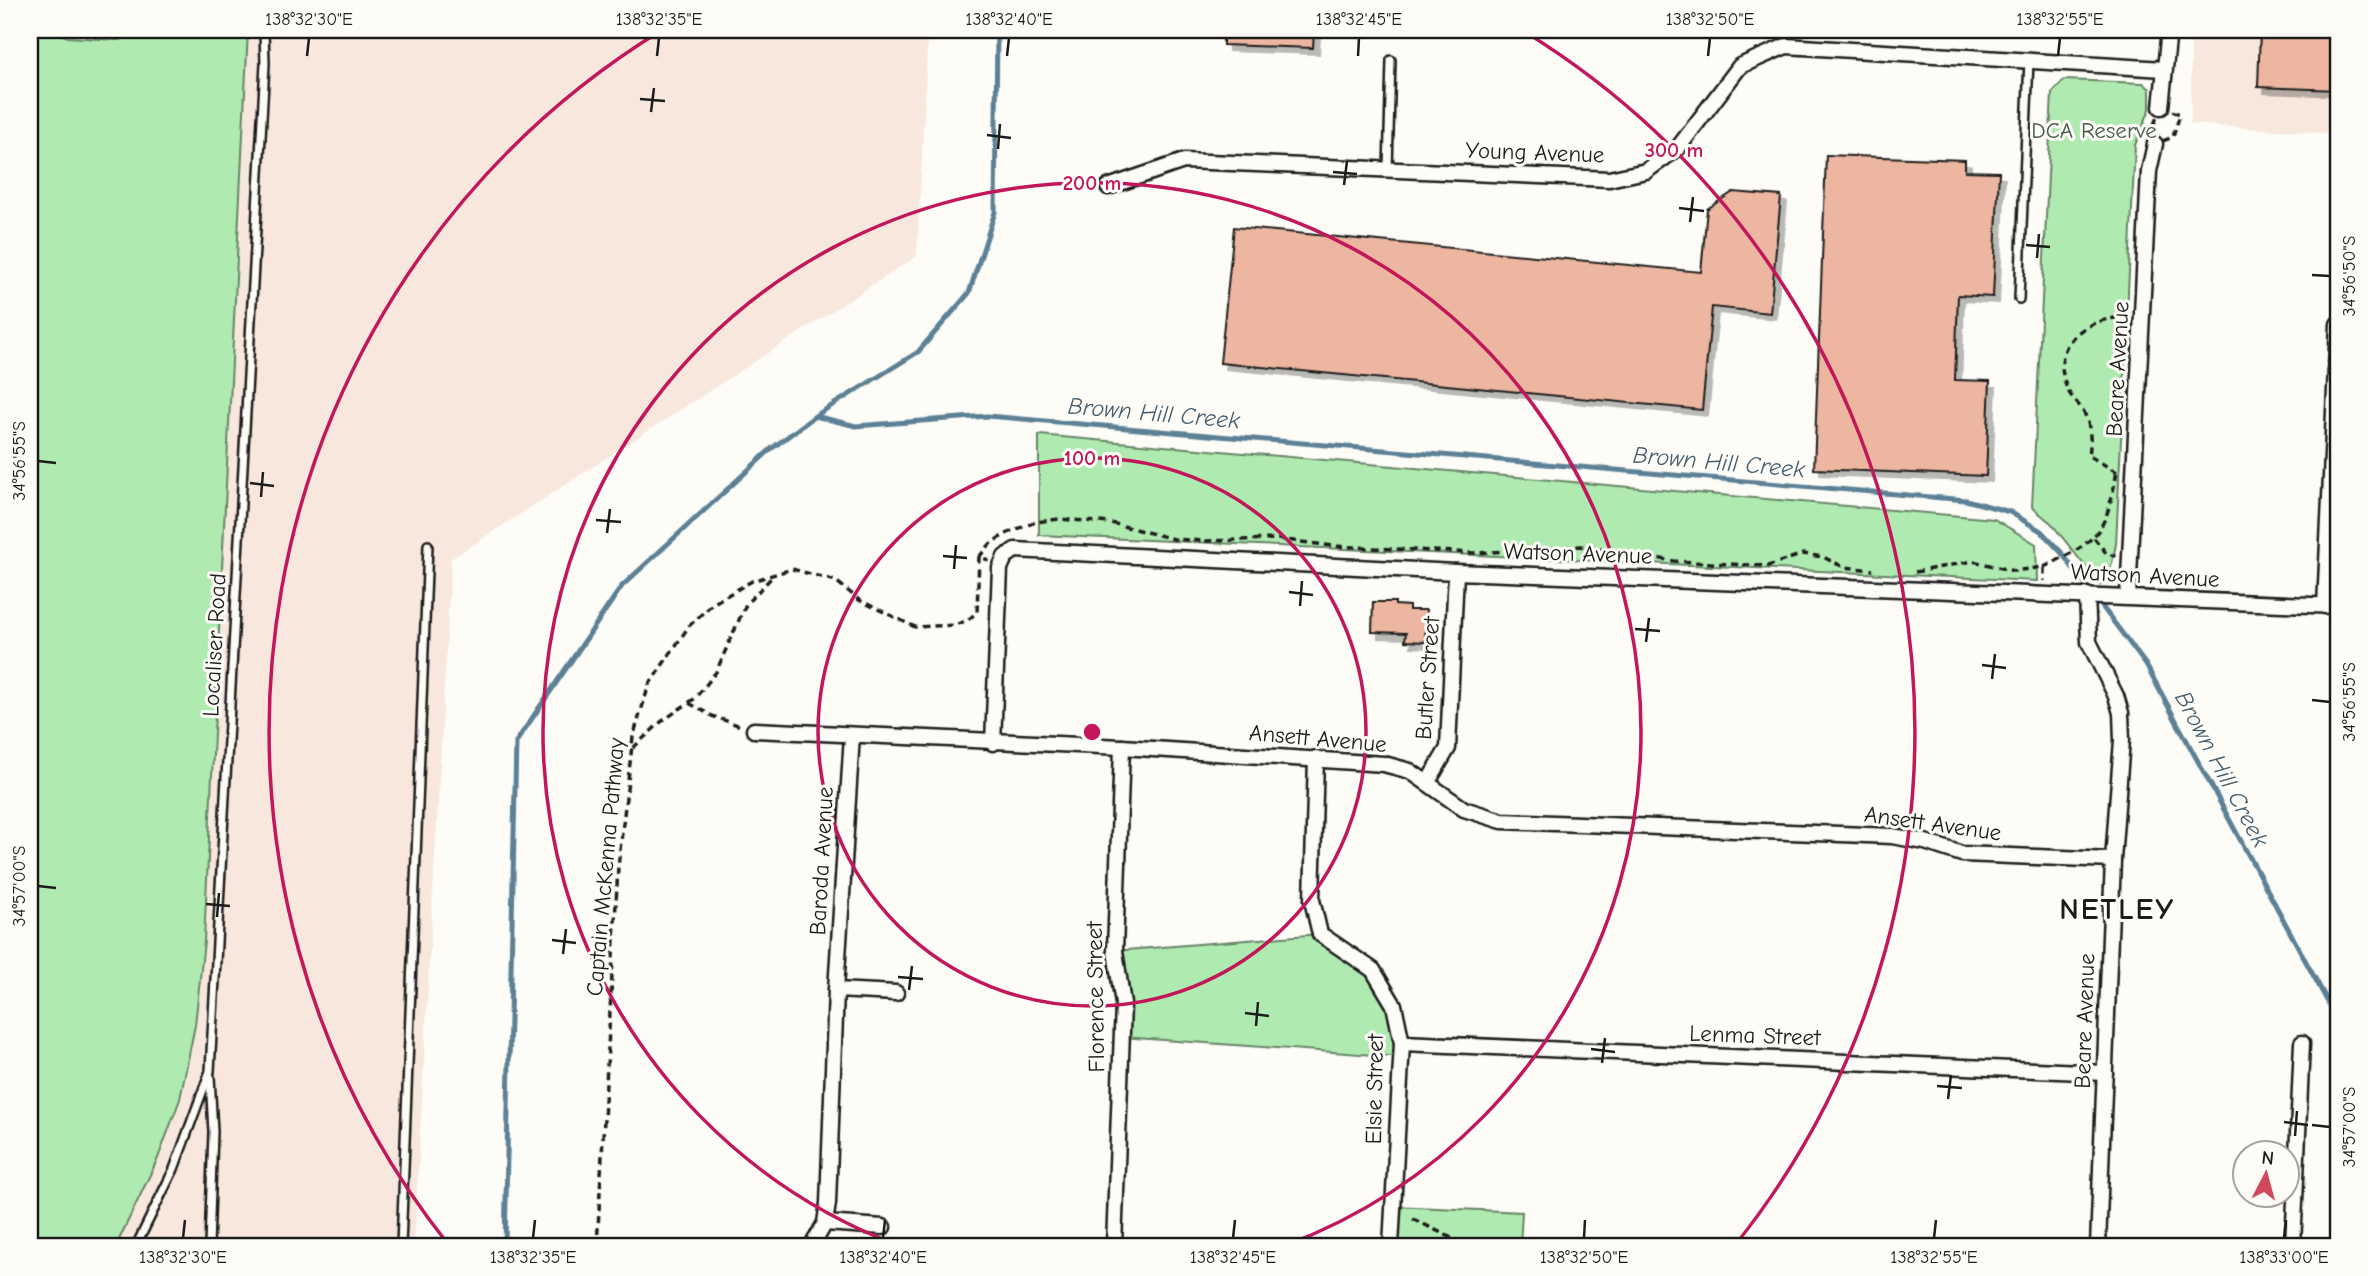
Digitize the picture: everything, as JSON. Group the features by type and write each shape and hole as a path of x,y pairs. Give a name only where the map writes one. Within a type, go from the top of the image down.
{"street":[{"path":"2161,107 2169,30"},
{"name":"Young Avenue","path":"1108,187 1184,161 1609,179 1646,171 1678,148 1740,66 1786,46 2164,69"},
{"name":"Beare Avenue","path":"2128,597 2149,171 2155,144"},
{"path":"2332,606 2338,324"},
{"name":"Watson Avenue","path":"1000,568 1005,557 1015,550 1456,572 2332,606"},
{"path":"993,743 1000,568"},
{"name":"Butler Street","path":"1428,782 1448,748 1456,572"},
{"name":"Beare Avenue","path":"2087,595 2089,642 2122,713 2113,860 2098,1246"},
{"name":"Ansett Avenue","path":"754,730 1122,747 1384,764 1410,771 1464,809 1502,821 1892,836 1925,842 1962,854 2113,860"},
{"name":"Baroda Avenue","path":"812,1246 825,1223 852,735"},
{"name":"Florence Street","path":"1114,1246 1123,1004 1115,951 1122,747"},
{"name":"Elsie Street","path":"1316,758 1312,900 1320,934 1373,970 1394,1005 1402,1043 1391,1246"},
{"path":"836,990 897,993"},
{"name":"Lenma Street","path":"1402,1043 2105,1073"},
{"path":"2293,1246 2302,1043"},
{"path":"825,1223 884,1227"}],"lane":[{"name":"Localiser Road","path":"136,1246 174,1169 210,1071 263,92 264,30"},
{"path":"2019,299 2029,59"},
{"path":"1388,169 1391,60"},
{"path":"401,1246 428,545"},
{"path":"209,1246 213,1132 210,1071"}],"path":[{"path":"2161,107 2180,114 2173,137 2155,144 2153,127 2161,107"},
{"path":"2117,472 2090,456 2091,442 2084,411 2073,401 2062,373 2064,356 2073,335 2087,324 2102,318 2125,317"},
{"path":"1907,572 1972,561 2014,571 2044,567 2094,538 2108,516 2117,472 2117,458"},
{"path":"1000,568 979,557 992,542 1036,522 1059,519 1111,523 1174,539 1203,541 1278,539 1333,546 1476,553 1581,546 1674,561 1768,566 1803,554 1823,556 1844,567 1884,572"},
{"path":"2094,538 2107,554 2130,557"},
{"name":"Captain McKenna Pathway","path":"597,1246 618,867 631,749 638,713 649,685 689,626 724,595 775,573 792,569 836,581 859,600 915,627 955,625 968,620 977,612 979,557"},
{"path":"2044,567 2044,593"},
{"path":"631,749 661,722 689,703 716,672 746,604 775,573"},
{"path":"689,703 719,719 754,730"},
{"path":"1413,1219 1468,1246"}],"shaded area":[{"path":"30,30 928,30 917,256 451,559 414,1246 30,1246"},
{"path":"2191,30 2338,30 2338,134 2191,124"}],"green space":[{"path":"30,30 51,30 68,37 117,40 166,30 248,30 204,941 195,1025 180,1099 158,1158 116,1246 30,1246"},
{"name":"DCA Reserve","path":"2064,80 2143,83 2150,89 2150,109 2135,145 2116,544 2109,576 2100,585 2051,523 2032,507 2052,93"},
{"path":"1039,435 1994,519 2036,544 2037,581 1039,535"},
{"path":"1320,934 1373,970 1394,1005 1402,1057 1122,1037 1115,951"},
{"path":"1393,1206 1522,1212 1520,1246 1391,1246"}],"building":[{"path":"1223,30 1314,30 1313,48 1223,45"},
{"path":"2260,30 2338,30 2338,90 2258,87"},
{"path":"1826,155 1965,160 1965,171 1999,172 1993,297 1958,295 1955,380 1990,381 1986,476 1814,469"},
{"path":"1733,192 1781,196 1770,313 1712,307 1702,410 1220,363 1234,227 1701,272 1707,209"},
{"path":"1373,602 1395,602 1395,605 1409,606 1409,610 1426,610 1425,642 1405,641 1406,633 1372,632"}],"waterway":[{"path":"505,1246 516,742 622,586 771,449 815,416 918,352 969,293 995,212 997,30"},
{"name":"Brown Hill Creek","path":"815,416 856,426 987,416 1966,500 2010,512 2041,531 2061,552 2146,665 2338,1021"}],"district":[{"name":"NETLEY","path":"2117,909"}]}
